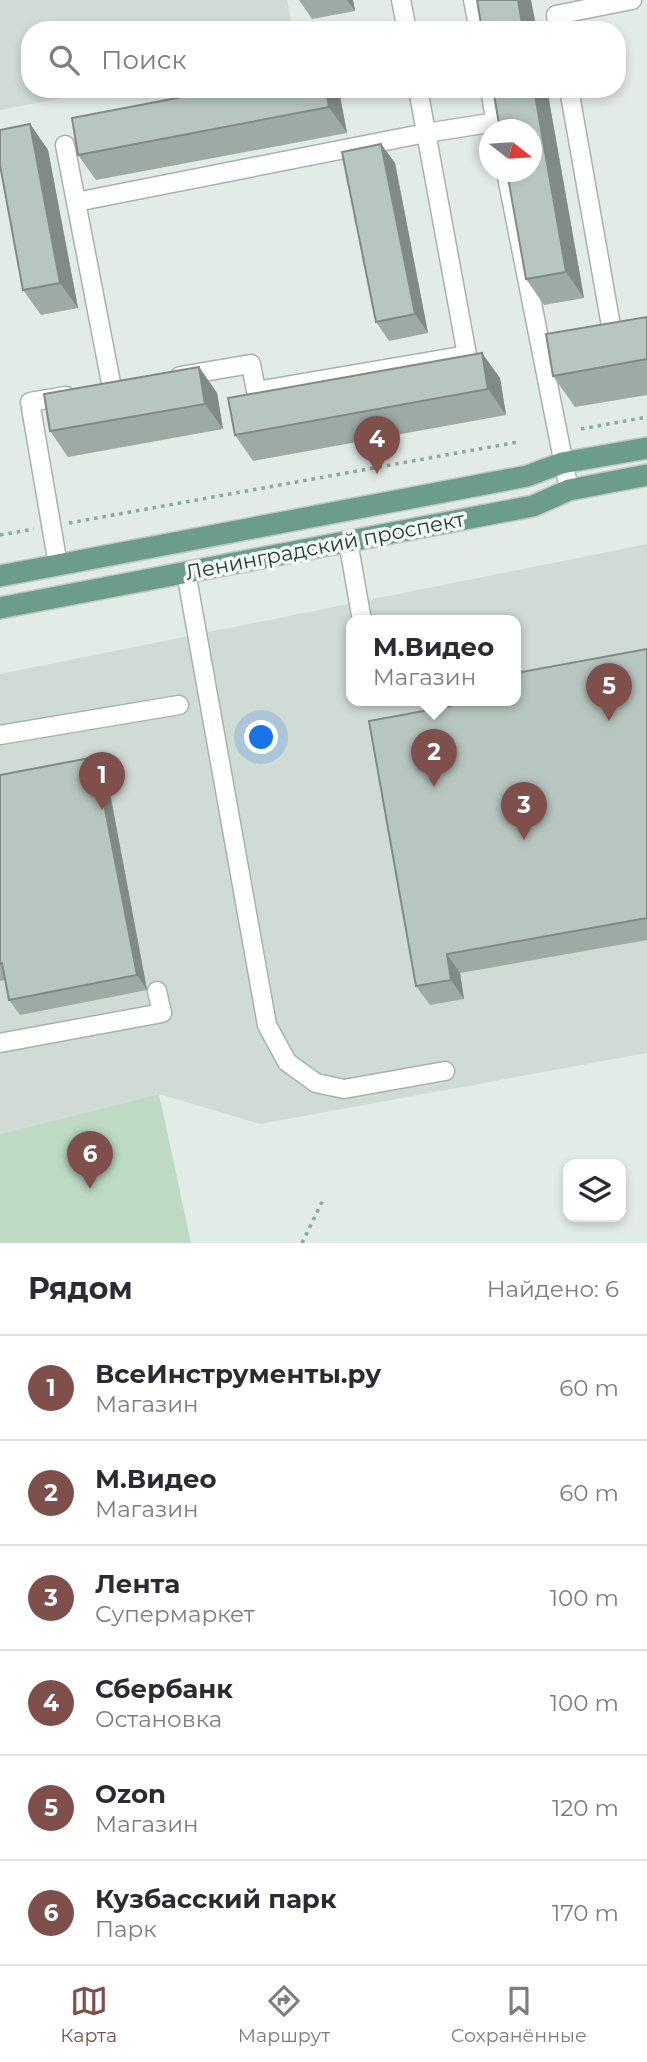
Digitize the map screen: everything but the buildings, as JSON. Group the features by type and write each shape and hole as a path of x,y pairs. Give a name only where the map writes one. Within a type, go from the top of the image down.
{"main road":[{"name":"Ленинградский проспект","path":"0,576 527,476 562,463 647,448"},
{"name":"Ленинградский проспект","path":"0,608 533,506 569,490 647,475"}],"street":[{"path":"401,0 405,21"},
{"path":"474,0 478,21"},
{"path":"556,15 632,0"},
{"path":"162,379 251,364 256,391 467,355 420,98"},
{"path":"492,98 496,119"},
{"path":"570,98 607,338 636,332"},
{"path":"76,202 426,133 479,128"},
{"path":"58,565 30,402 105,389 65,145"},
{"path":"508,182 569,490"},
{"path":"541,353 565,347"},
{"path":"348,541 361,615"},
{"path":"186,572 267,1025 287,1062 316,1083 344,1089 445,1071"},
{"path":"0,735 179,705"},
{"path":"0,1042 162,1013 157,990"}],"path":[{"path":"581,429 647,416"},
{"path":"0,536 518,442"},
{"path":"302,1243 323,1200"}],"shaded area":[{"path":"0,0 287,0 291,21 21,21 21,98 63,98 0,110"},
{"path":"647,544 647,1053 260,1124 159,1094 0,1134 0,674"}],"green space":[{"path":"159,1094 191,1243 0,1243 0,1134"}],"place":[{"name":"Сбербанк","path":"377,474"},
{"name":"Ozon","path":"609,721"},
{"name":"М.Видео","path":"434,787"},
{"name":"ВсеИнструменты.ру","path":"102,810"},
{"name":"Лента","path":"524,840"},
{"name":"Кузбасский парк","path":"90,1189"}]}
